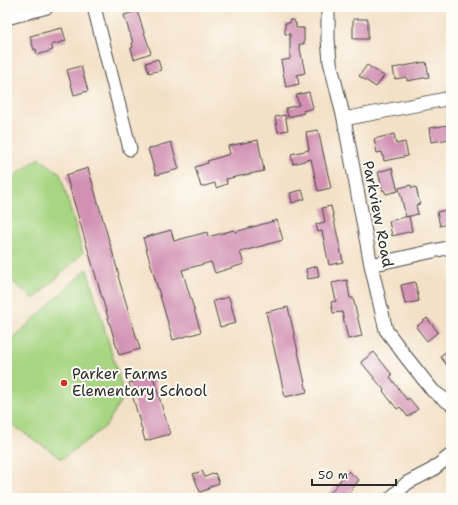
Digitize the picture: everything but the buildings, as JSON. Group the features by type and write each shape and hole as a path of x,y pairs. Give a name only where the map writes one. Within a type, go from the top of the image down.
{"street":[{"path":"7,18 47,7"},
{"path":"94,7 130,149"},
{"name":"Parkview Road","path":"328,7 330,62 344,119 371,264 386,330 433,391 451,404"},
{"path":"344,119 451,98"},
{"path":"371,264 451,247"},
{"path":"391,498 407,483 432,470 451,455"}],"green space":[{"path":"39,158 60,173 83,253 34,299 7,277 7,181"},
{"path":"87,269 124,395 106,426 62,459 7,421 7,344"}],"place":[{"name":"Parker Farms Elementary School","path":"64,383"}]}
